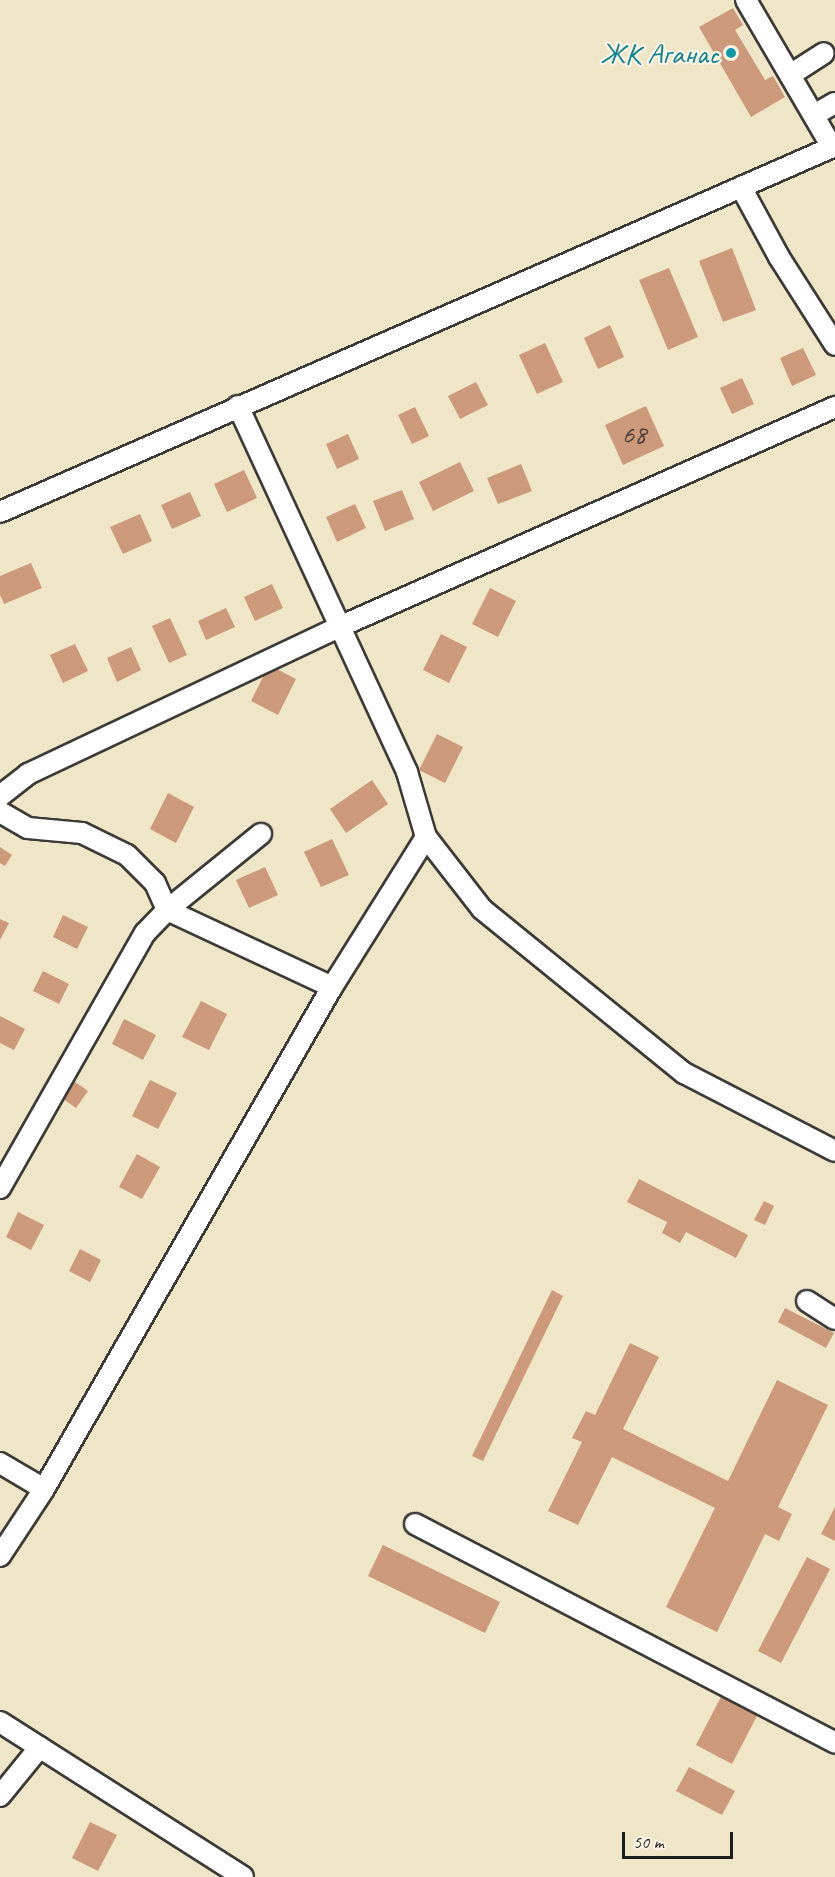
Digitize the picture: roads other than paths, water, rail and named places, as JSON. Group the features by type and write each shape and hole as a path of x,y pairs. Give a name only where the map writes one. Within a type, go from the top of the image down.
{"street":[{"path":"0,512 833,147 746,0"},
{"path":"790,75 824,53"},
{"path":"814,115 835,103"},
{"path":"741,187 779,257 835,345"},
{"path":"238,406 407,772 426,837 482,909 684,1073 835,1151"},
{"path":"0,796 28,774 339,627 835,407"},
{"path":"0,812 28,828 82,832 127,855 155,883 166,910 332,987"},
{"path":"0,1188 145,933 166,910 261,834"},
{"path":"0,1556 44,1489 332,987 426,837"},
{"path":"807,1301 835,1318"},
{"path":"0,1464 44,1489"},
{"path":"415,1524 835,1743"},
{"path":"0,1722 243,1877"},
{"path":"0,1796 40,1747"}],"place":[{"name":"ЖК Аганас","path":"731,53"}]}
